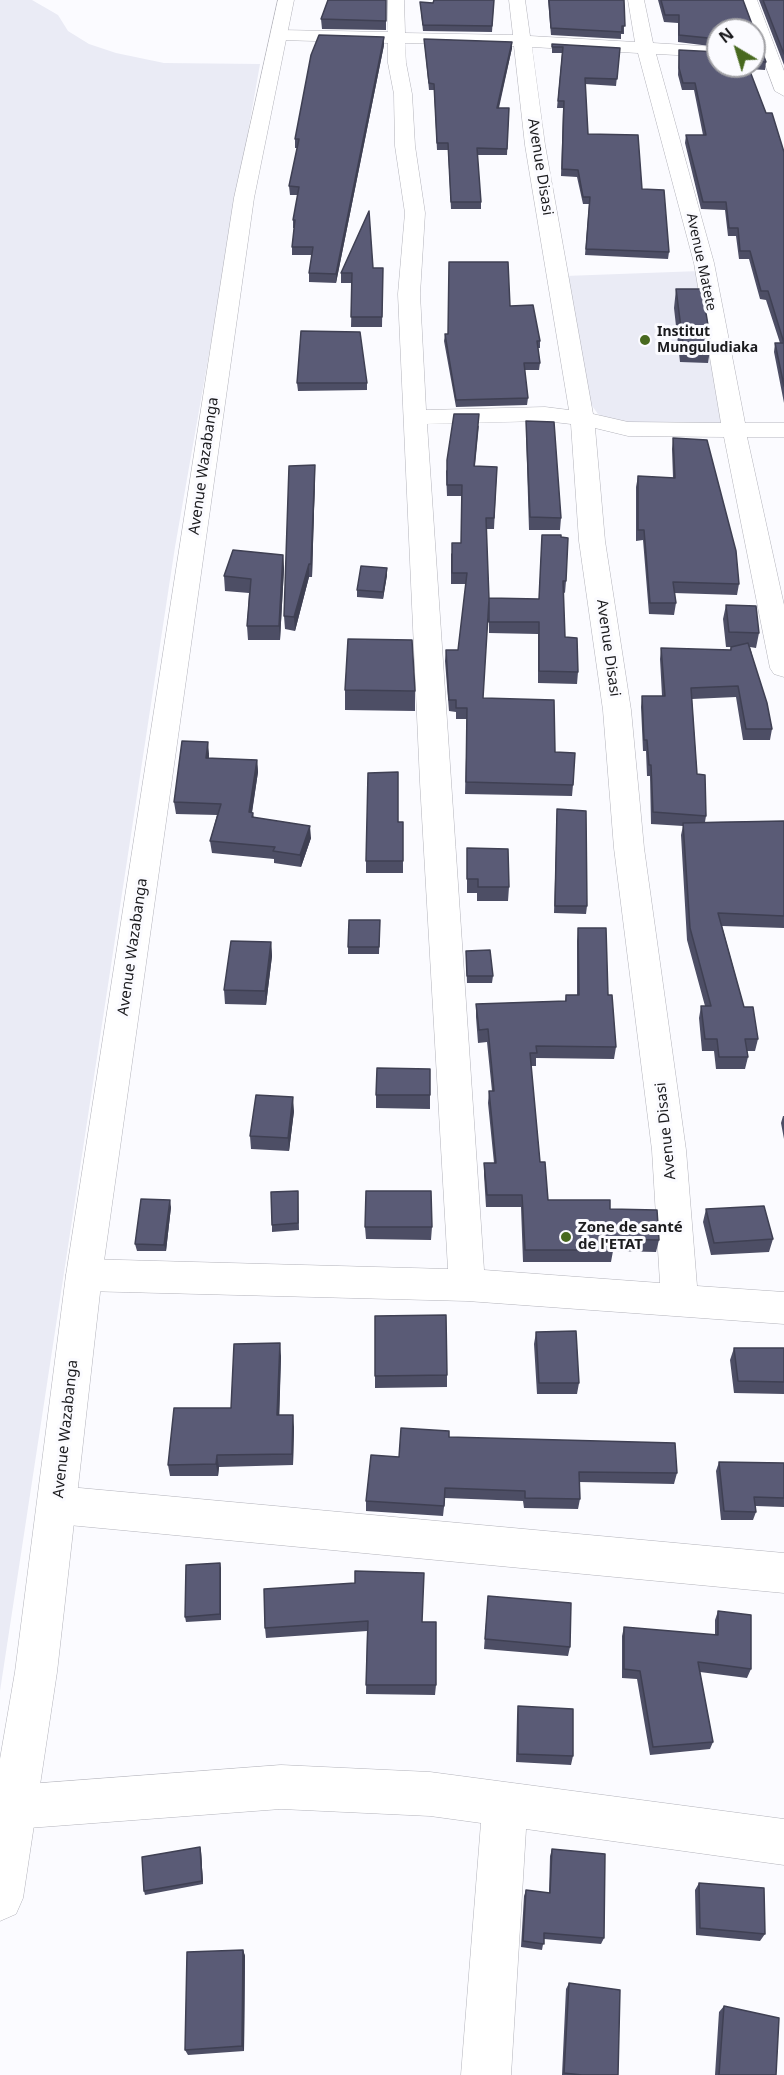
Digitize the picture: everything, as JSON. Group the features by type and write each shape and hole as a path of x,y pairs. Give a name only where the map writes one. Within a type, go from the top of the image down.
{"street":[{"name":"Avenue Wazabanga","path":"0,1898 58,1505 84,1275 244,198 286,0"},
{"path":"396,0 405,146 415,213 409,294 435,782 467,1285"},
{"name":"Avenue Disasi","path":"517,0 536,145 582,418 592,541 617,710 629,848 669,1150 680,1299"},
{"name":"Avenue Matete","path":"636,0 641,32 704,263 734,429 784,668"},
{"path":"749,0 753,18"},
{"path":"279,35 524,41 706,51"},
{"path":"766,50 784,49"},
{"path":"766,60 784,91"},
{"path":"415,417 545,414 582,418 628,429 784,430"},
{"path":"84,1275 467,1285 784,1308"},
{"path":"58,1505 784,1573"},
{"path":"15,1808 281,1787 430,1794 784,1842"},
{"path":"486,2075 506,1806"}],"shaded area":[{"path":"0,0 32,0 58,15 68,31 89,44 116,53 164,63 260,64 175,547 0,1691"},
{"name":"Institut Munguludiaka","path":"700,271 728,426 613,423 598,414 590,403 565,276"}],"building":[{"path":"328,0 386,0 386,21 321,19"},
{"path":"434,0 494,0 492,26 423,25 420,2 433,3"},
{"path":"549,0 624,0 625,26 622,26 622,32 551,28"},
{"path":"661,0 743,0 750,18 706,18 706,38 679,35 679,15 665,15"},
{"path":"763,0 784,0 784,54"},
{"path":"319,35 384,37 336,274 309,273 313,247 292,247 295,220 293,220 299,187 289,186 299,139 295,139 311,55"},
{"path":"424,39 512,42 497,108 509,108 507,149 477,148 481,202 451,202 448,143 437,143 434,84 429,83"},
{"path":"552,44 620,48 617,79 585,78 588,134 638,135 642,189 664,190 669,252 586,249 590,197 583,197 578,170 562,169 564,101 558,101 563,47 552,47"},
{"path":"679,50 706,51 706,78 753,78 766,113 772,113 784,152 784,343 768,291 761,291 750,251 740,251 738,228 729,228 726,202 703,202 686,135 706,135 695,83 683,83 679,68"},
{"path":"369,211 373,268 383,268 382,317 351,317 352,273 341,273"},
{"path":"449,262 508,262 510,306 533,305 540,341 537,341 540,363 524,363 528,398 456,400 445,334 448,334"},
{"path":"676,289 702,289 711,343 683,343"},
{"path":"301,331 360,332 367,383 297,383"},
{"path":"775,343 784,343 784,386"},
{"path":"454,414 479,414 474,466 497,467 494,518 486,518 489,599 483,698 554,700 555,752 575,753 573,785 466,782 467,708 456,708 456,700 449,700 446,650 458,650 467,573 452,573 452,543 461,543 462,485 447,485 447,460"},
{"path":"526,421 554,422 561,518 530,517"},
{"path":"673,438 707,440 736,551 739,584 673,582 676,603 650,603 644,530 638,530 638,476 675,478"},
{"path":"315,465 311,564 309,564 294,617 284,616 289,466"},
{"path":"542,535 561,535 561,537 568,538 566,581 563,581 565,637 577,638 578,672 539,671 539,622 489,622 489,598 539,599"},
{"path":"233,550 283,555 279,626 247,626 251,579 224,576"},
{"path":"361,566 387,568 383,592 357,590"},
{"path":"726,605 756,606 759,633 729,632"},
{"path":"348,639 412,640 415,691 345,690"},
{"path":"748,643 767,703 772,729 746,729 738,686 691,688 697,774 705,775 706,816 653,812 651,765 649,765 647,740 644,740 642,696 665,696 661,648 731,650 731,647"},
{"path":"182,741 208,742 206,758 257,760 249,812 253,813 252,817 310,826 300,855 273,851 275,847 210,841 221,804 174,802"},
{"path":"398,772 398,822 403,822 403,861 366,861 368,773"},
{"path":"557,809 586,811 587,906 555,906"},
{"path":"784,821 784,916 718,913 744,1007 753,1007 758,1039 745,1039 748,1057 719,1057 717,1039 705,1039 701,1006 711,1006 690,928 683,823"},
{"path":"467,848 508,849 509,887 478,887 478,879 467,879"},
{"path":"349,920 380,920 379,947 348,947"},
{"path":"578,928 606,928 608,995 612,995 616,1047 536,1046 537,1053 530,1053 540,1162 545,1162 548,1200 610,1200 610,1209 657,1210 659,1240 613,1239 614,1250 525,1250 522,1195 487,1195 484,1163 496,1163 489,1091 494,1091 488,1029 479,1030 476,1004 566,1001 566,995 579,995"},
{"path":"231,941 271,942 265,991 224,990"},
{"path":"490,950 493,976 467,976 466,951"},
{"path":"377,1068 430,1069 430,1095 376,1095"},
{"path":"256,1095 293,1097 288,1138 250,1136"},
{"path":"298,1191 298,1223 272,1225 271,1192"},
{"path":"366,1191 431,1191 432,1227 365,1227"},
{"path":"141,1199 170,1200 164,1245 135,1244"},
{"path":"764,1206 773,1239 714,1243 706,1209"},
{"path":"446,1315 447,1375 375,1376 375,1316"},
{"path":"576,1331 579,1383 539,1383 536,1332"},
{"path":"280,1343 277,1415 293,1415 292,1454 217,1455 216,1464 168,1465 174,1408 231,1408 234,1344"},
{"path":"734,1348 784,1348 784,1382 738,1381"},
{"path":"401,1428 449,1431 449,1437 675,1443 677,1473 579,1472 580,1499 525,1498 525,1491 445,1488 444,1506 366,1501 371,1455 399,1457"},
{"path":"719,1462 784,1463 784,1498 754,1497 756,1512 724,1511"},
{"path":"220,1563 220,1614 185,1617 186,1565"},
{"path":"355,1571 424,1573 422,1622 436,1622 436,1685 366,1685 368,1621 265,1628 264,1589 355,1583"},
{"path":"488,1596 571,1603 570,1647 485,1639"},
{"path":"718,1611 751,1615 751,1669 698,1662 713,1742 653,1747 640,1671 624,1669 624,1627 718,1635"},
{"path":"518,1706 573,1709 573,1756 518,1754"},
{"path":"200,1847 202,1881 144,1891 142,1857"},
{"path":"552,1849 605,1854 604,1938 544,1933 544,1944 523,1941 526,1890 550,1893"},
{"path":"699,1883 764,1888 765,1934 700,1928"},
{"path":"243,1950 242,2046 185,2050 187,1952"},
{"path":"569,1983 620,1990 618,2075 564,2073"},
{"path":"724,2006 779,2018 776,2075 719,2075"}],"place":[{"name":"Institut Munguludiaka","path":"645,340"},
{"name":"Zone de santé de l'ETAT","path":"566,1237"}]}
